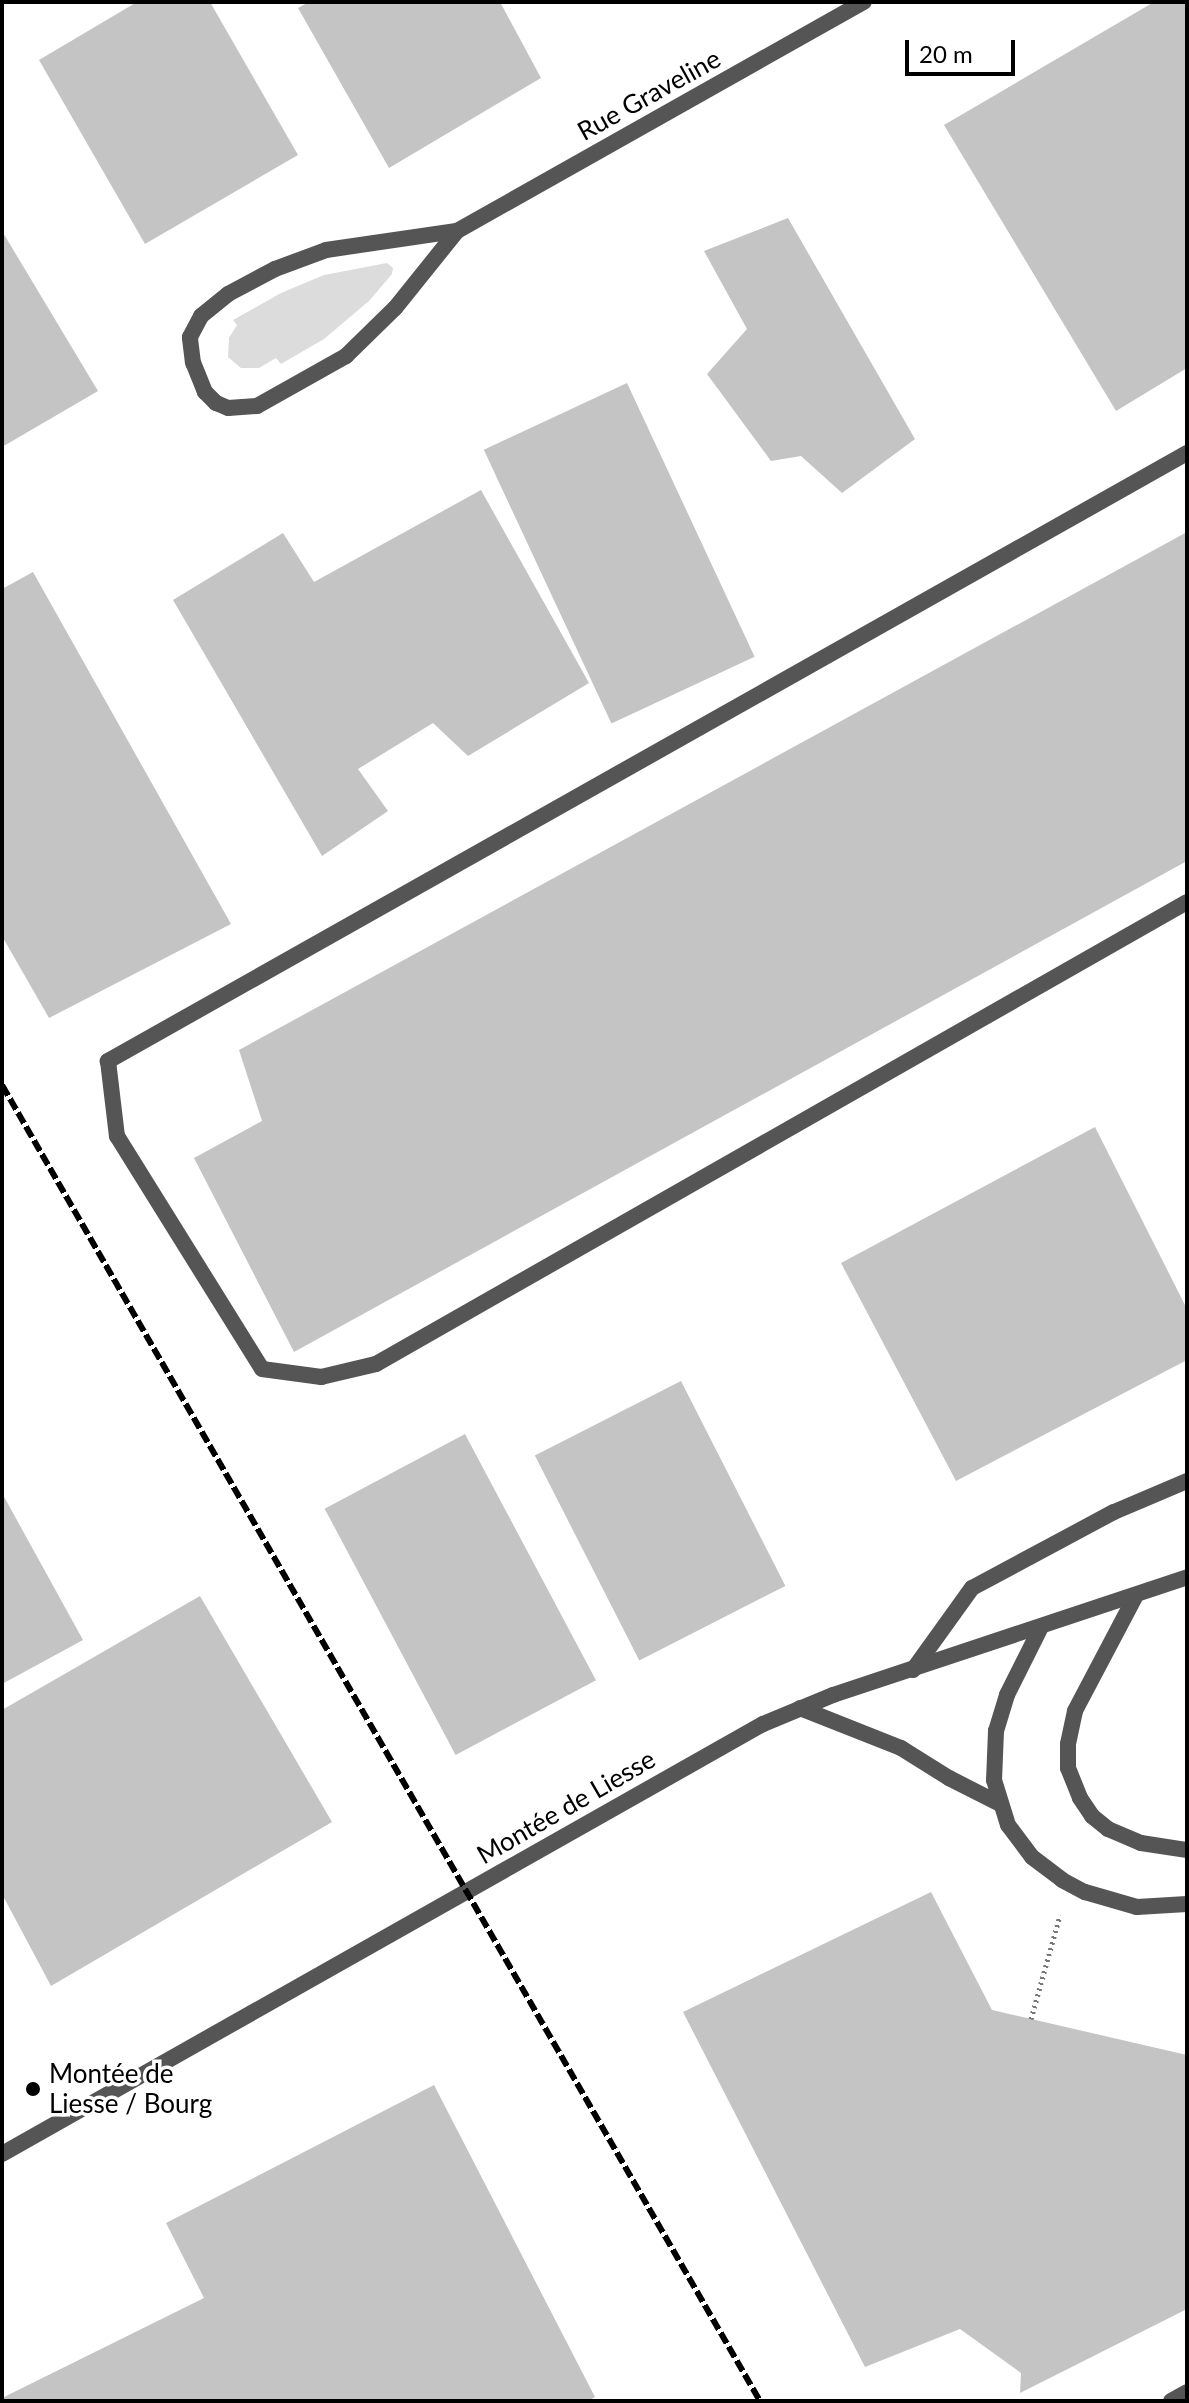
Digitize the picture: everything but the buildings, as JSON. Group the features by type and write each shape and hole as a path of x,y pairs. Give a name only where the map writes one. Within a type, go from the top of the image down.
{"street":[{"name":"Rue Graveline","path":"457,231 395,308 346,356 257,406 228,408 216,403 205,392 193,363 190,337 201,316 228,294 275,269 326,250 457,231 864,2"},
{"path":"1187,453 108,1061 117,1136 262,1369 321,1377 376,1364 1187,902"},
{"path":"913,1670 972,1588 1114,1512 1187,1481"},
{"name":"Montée de Liesse","path":"2,2154 732,1739 800,1708 1187,1577"},
{"path":"1135,1597 1075,1711 1068,1744 1068,1768 1085,1807 1108,1829 1141,1843 1187,1850"},
{"path":"1041,1627 1007,1695 996,1731 993,1768 998,1803 1020,1846 1074,1887 1137,1907 1187,1904"},
{"path":"800,1708 901,1748 949,1778 998,1803"},
{"path":"1171,2401 1187,2392"}],"path":[{"path":"1031,2019 1060,1915"}],"shaded area":[{"path":"387,263 393,268 392,274 369,301 324,339 281,364 276,358 259,368 241,368 228,357 229,338 237,325 233,320 281,293 324,275"}],"railway":[{"path":"2,1085 760,2401"}],"place":[{"name":"Montée de Liesse / Bourg","path":"33,2089"}]}
